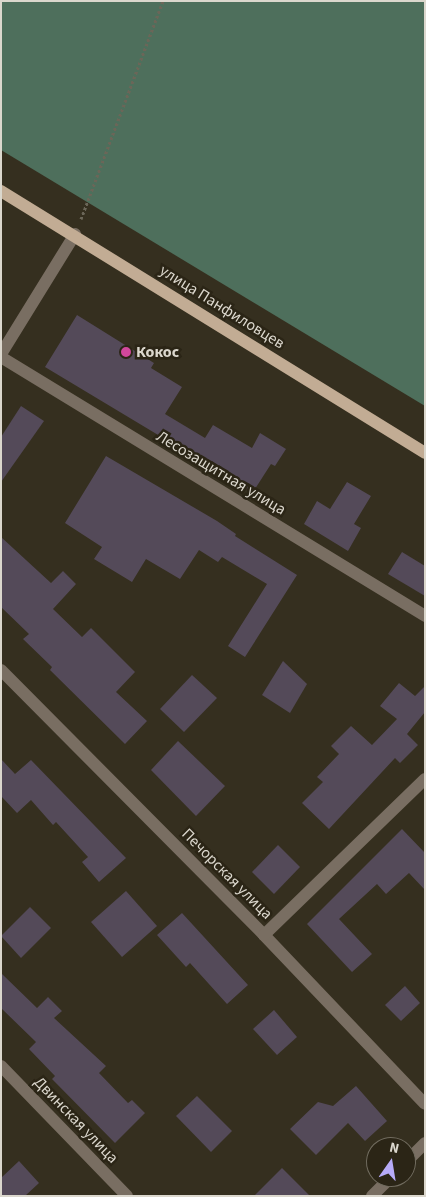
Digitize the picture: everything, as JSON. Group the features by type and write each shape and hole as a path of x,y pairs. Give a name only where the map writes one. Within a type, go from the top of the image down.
{"main road":[{"name":"улица Панфиловцев","path":"1,191 75,234 425,453"}],"street":[{"path":"1,356 75,234"},
{"name":"Лесозащитная улица","path":"1,356 425,616"},
{"name":"Печорская улица","path":"1,670 264,934 425,1104"},
{"path":"264,934 425,779"},
{"name":"Двинская улица","path":"1,1066 126,1196"},
{"path":"416,1152 425,1143"},
{"path":"372,1196 381,1187"}],"path":[{"path":"75,234 163,1"}],"green space":[{"path":"1,1 425,1 425,406 1,150"}],"building":[{"path":"77,315 154,363 151,368 182,387 165,414 205,438 213,425 252,448 260,433 286,449 275,466 271,464 253,492 45,367"},
{"path":"21,406 44,421 1,482 1,437"},
{"path":"106,456 217,521 236,534 235,536 297,575 245,657 228,646 267,584 222,557 218,562 199,550 180,579 146,559 132,582 94,559 102,547 65,523"},
{"path":"347,482 371,496 354,524 361,528 348,551 304,524 317,501 330,509"},
{"path":"1,537 51,583 63,571 76,584 53,609 82,637 91,628 135,672 116,692 147,721 125,744 50,670 52,667 23,639 29,634 1,607"},
{"path":"402,552 425,566 425,596 388,574"},
{"path":"283,661 307,684 290,713 262,695"},
{"path":"192,675 217,698 184,732 160,709"},
{"path":"399,683 415,696 425,686 425,712 407,734 418,745 400,763 395,758 329,829 302,803 323,782 317,777 339,754 331,746 351,726 372,745 397,719 380,706"},
{"path":"178,741 225,786 196,816 151,770"},
{"path":"1,759 15,774 31,760 126,858 99,882 82,862 88,857 56,822 53,825 31,800 17,813 1,796"},
{"path":"402,829 425,853 425,890 409,873 386,894 377,884 339,919 372,954 352,972 307,924"},
{"path":"278,845 300,867 274,894 252,872"},
{"path":"126,891 157,926 122,957 91,922"},
{"path":"30,907 51,928 21,958 1,936"},
{"path":"182,913 248,985 227,1004 190,963 186,967 157,935"},
{"path":"1,973 37,1008 48,997 62,1011 54,1018 106,1066 99,1073 128,1103 132,1100 145,1113 115,1143 52,1079 55,1076 29,1049 36,1042 1,1008"},
{"path":"405,986 420,1003 401,1021 385,1005"},
{"path":"274,1010 297,1037 277,1055 253,1029"},
{"path":"356,1086 387,1121 369,1137 366,1137 365,1141 348,1123 316,1155 290,1129 318,1102 333,1106"},
{"path":"197,1096 232,1131 211,1152 176,1116"},
{"path":"19,1161 39,1183 25,1196 1,1196 1,1178"},
{"path":"282,1168 310,1196 254,1196"}],"place":[{"name":"Кокос","path":"126,352"}]}
